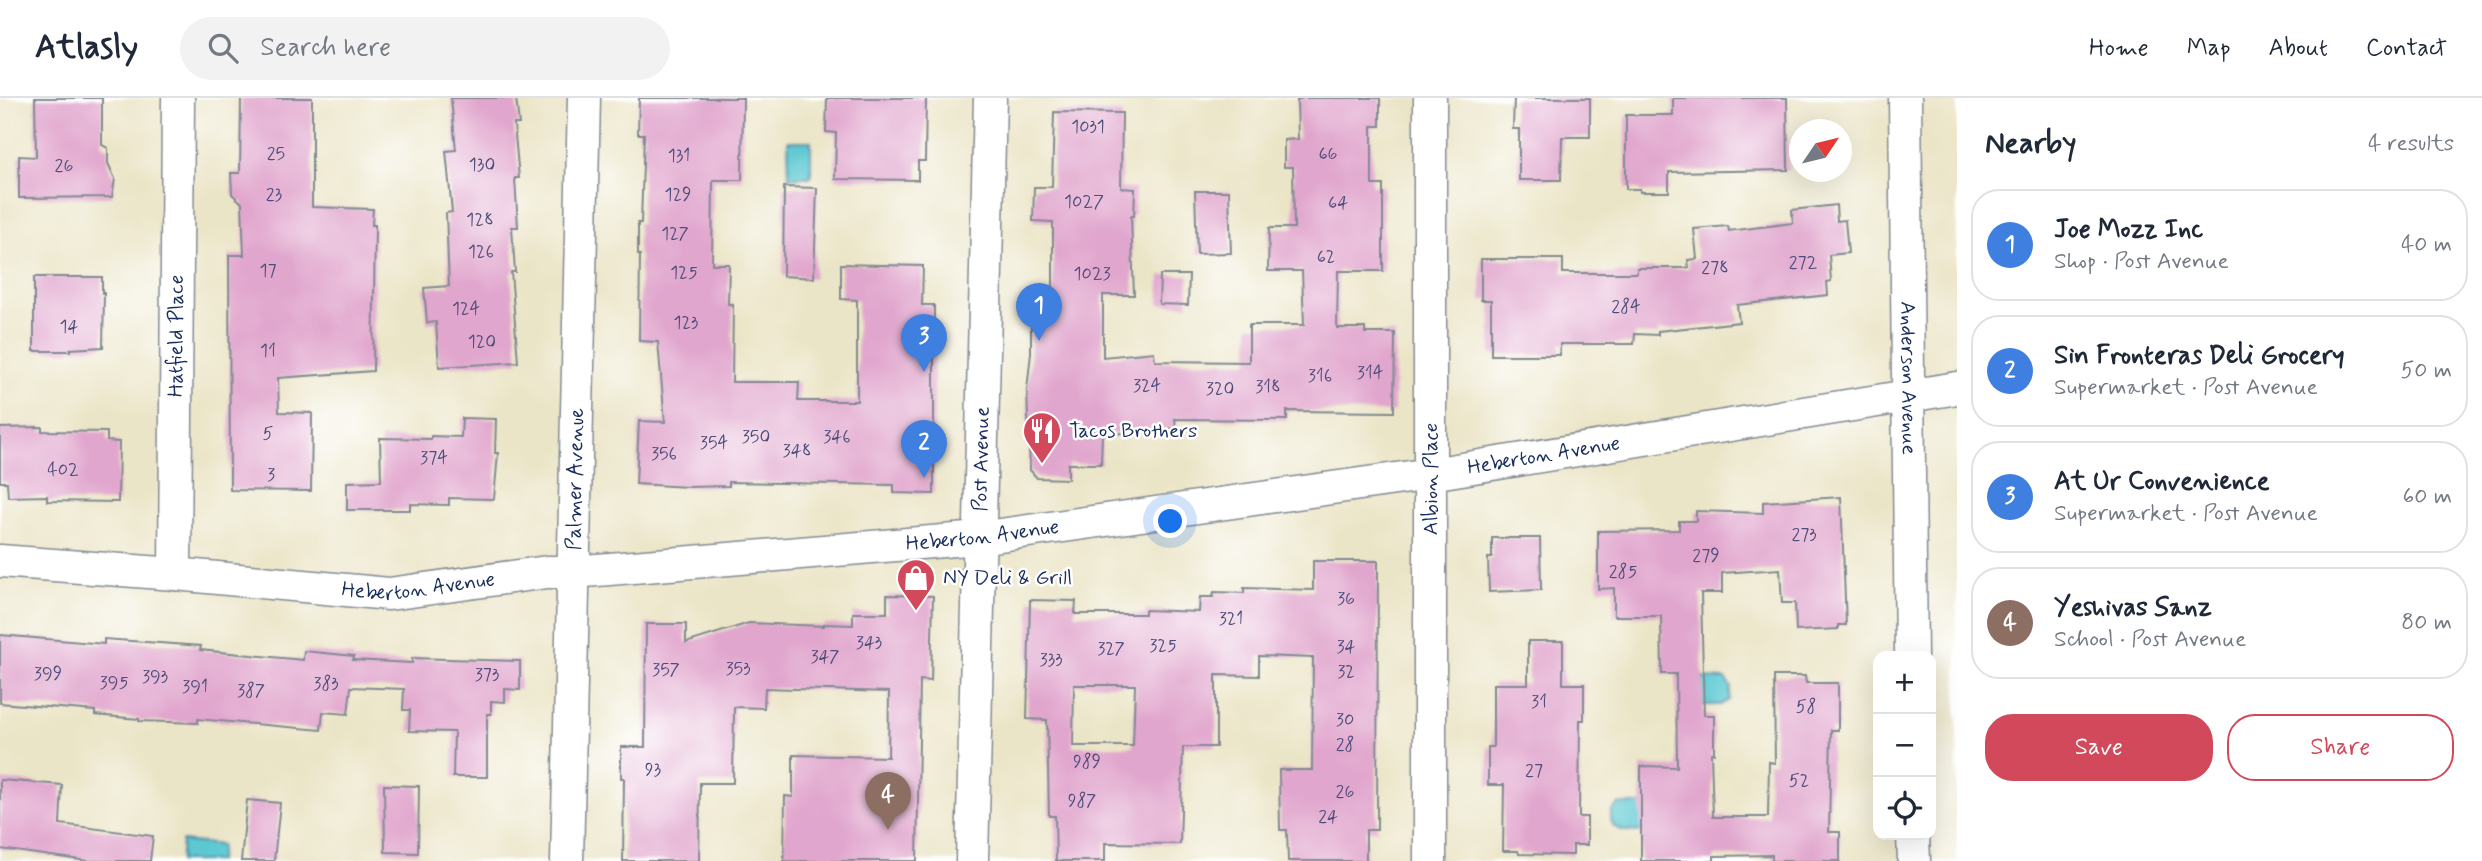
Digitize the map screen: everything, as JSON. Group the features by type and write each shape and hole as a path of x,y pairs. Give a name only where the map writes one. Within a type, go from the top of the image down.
{"street":[{"name":"Hatfield Place","path":"175,574 178,98"},
{"name":"Palmer Avenue","path":"568,861 584,98"},
{"name":"Post Avenue","path":"972,861 990,98"},
{"name":"Albion Place","path":"1430,98 1430,861"},
{"name":"Anderson Avenue","path":"1905,98 1912,651"},
{"name":"Heberton Avenue","path":"0,561 389,594 547,572 979,538 1431,474 1957,388"},
{"path":"1913,840 1914,861"}],"water":[{"path":"788,141 811,141 811,177 789,177"},
{"path":"1700,678 1725,679 1731,687 1729,700 1720,705 1700,705"},
{"path":"1619,804 1649,804 1647,831 1625,831 1616,828 1611,814"},
{"path":"182,841 221,845 219,861 180,861"}],"building":[{"path":"35,98 102,98 102,145 108,148 108,163 115,179 112,197 19,198 19,156 36,157"},
{"path":"241,98 312,98 312,207 373,209 373,371 278,378 279,412 312,413 311,491 230,490 229,255 244,255 242,203 232,194 231,173 240,173"},
{"path":"451,98 516,98 519,124 514,124 519,178 515,178 518,227 512,227 515,272 511,272 518,362 439,367 436,322 427,323 424,288 449,286 446,213 452,212 446,151 456,150"},
{"path":"639,98 743,98 742,180 713,180 712,264 729,264 728,304 733,304 732,382 799,382 798,401 857,401 857,300 841,299 841,264 923,266 922,305 934,305 934,494 894,493 894,485 729,482 729,486 689,487 636,484 639,421 665,422 658,342 639,341 638,223 641,223 644,134 638,134"},
{"path":"827,98 926,98 925,161 918,161 918,180 835,179 836,133 826,132"},
{"path":"1380,98 1380,126 1372,126 1372,185 1383,185 1383,271 1338,271 1337,328 1365,328 1365,333 1395,333 1394,412 1287,411 1287,420 1175,419 1176,428 1102,435 1101,464 1068,464 1068,479 1037,478 1030,470 1027,390 1031,353 1031,305 1053,305 1053,222 1033,221 1034,187 1052,187 1054,112 1122,113 1121,188 1135,189 1134,216 1131,216 1134,295 1103,295 1103,357 1154,352 1155,361 1249,362 1249,325 1304,325 1302,271 1268,271 1269,228 1294,228 1293,167 1284,167 1284,140 1298,139 1297,100"},
{"path":"1514,98 1590,98 1590,137 1562,137 1561,180 1519,180 1519,129 1513,129"},
{"path":"1673,98 1787,98 1788,170 1669,172 1669,192 1626,189 1626,115 1673,115"},
{"path":"784,187 817,188 814,278 783,276"},
{"path":"1195,191 1229,191 1231,253 1197,254"},
{"path":"1836,205 1837,221 1845,220 1848,253 1829,255 1831,281 1827,282 1828,295 1737,305 1739,322 1658,331 1658,335 1635,334 1634,344 1560,344 1560,355 1491,355 1491,300 1481,300 1481,259 1563,259 1563,273 1637,273 1637,268 1689,268 1688,260 1697,259 1694,229 1728,226 1729,231 1793,223 1792,210"},
{"path":"1160,275 1189,275 1188,305 1159,304"},
{"path":"34,277 102,277 103,347 34,351"},
{"path":"462,418 496,419 495,453 498,453 494,499 449,498 449,505 410,504 410,510 347,510 347,482 381,481 380,438 461,437"},
{"path":"42,427 42,431 107,432 107,441 119,442 118,502 47,501 47,496 8,497 7,482 0,482 0,428"},
{"path":"1841,497 1846,625 1838,625 1838,629 1796,631 1795,603 1782,603 1780,569 1722,573 1722,593 1701,593 1704,715 1714,715 1714,753 1711,753 1713,817 1768,817 1769,762 1775,763 1774,676 1805,676 1806,683 1838,683 1838,730 1831,730 1829,832 1840,832 1840,861 1772,861 1772,855 1714,856 1714,861 1641,861 1641,766 1677,767 1676,674 1662,674 1661,616 1614,616 1614,588 1598,589 1598,531 1679,530 1679,521 1696,521 1696,511 1763,513 1763,502"},
{"path":"1492,538 1540,538 1541,590 1489,592 1488,558 1492,558"},
{"path":"1313,561 1378,561 1377,830 1366,830 1366,861 1288,861 1287,830 1280,830 1279,770 1312,770 1313,658 1259,656 1259,676 1216,675 1216,747 1183,747 1180,844 1105,843 1105,861 1056,861 1055,816 1049,816 1047,720 1027,719 1030,600 1076,601 1075,614 1145,614 1145,610 1199,612 1200,597 1213,597 1214,592 1244,593 1244,588 1313,590","holes":["1074,685 1135,685 1133,746 1073,746"]},
{"path":"887,595 933,596 931,681 920,680 917,861 784,861 785,796 793,797 793,755 888,757 889,692 765,688 764,708 734,707 733,783 700,783 699,861 623,861 624,778 621,778 621,747 645,747 646,624 686,624 686,643 749,623 853,625 853,613 887,613"},
{"path":"0,635 104,644 104,639 201,646 200,650 303,660 304,651 354,656 353,660 412,663 412,658 520,661 520,690 505,689 505,702 491,701 491,714 487,714 487,777 453,777 454,732 409,731 410,710 403,710 404,689 351,687 348,714 323,712 321,730 198,719 198,723 139,721 95,715 95,711 0,703"},
{"path":"1528,641 1563,641 1563,684 1584,684 1584,720 1580,720 1579,817 1587,817 1587,845 1573,845 1573,855 1503,851 1504,785 1488,785 1488,747 1493,747 1493,684 1528,684"},
{"path":"0,780 62,785 60,824 153,836 150,861 88,861 0,849"},
{"path":"384,785 419,786 418,853 385,852"},
{"path":"247,800 280,803 274,861 241,861"}],"place":[{"name":"Joe Mozz Inc","path":"1039,341"},
{"name":"At Ur Convenience","path":"924,372"},
{"name":"Tacos Brothers","path":"1042,465"},
{"name":"Sin Fronteras Deli Grocery","path":"924,478"},
{"name":"NY Deli & Grill","path":"916,612"},
{"name":"Yeshivas Sanz","path":"888,830"}]}
